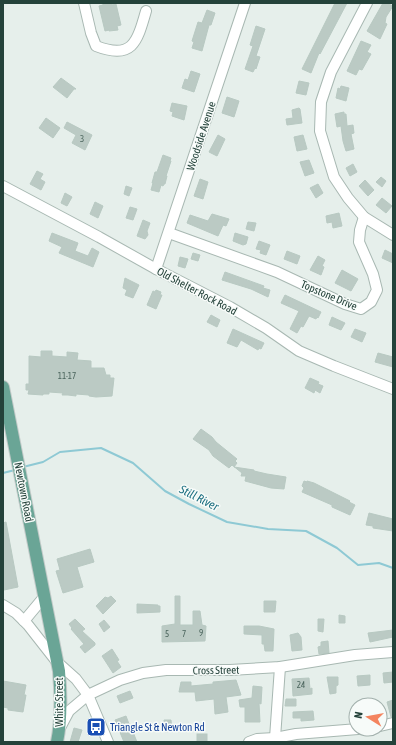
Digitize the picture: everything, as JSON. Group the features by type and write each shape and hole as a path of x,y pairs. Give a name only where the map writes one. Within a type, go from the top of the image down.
{"main road":[{"name":"Newtown Road","path":"3,386 57,662"},
{"name":"White Street","path":"57,662 61,702 58,736"}],"street":[{"path":"84,3 91,33 96,46 118,52 124,51 134,42 140,32 146,11"},
{"name":"Woodside Avenue","path":"156,269 245,3"},
{"path":"367,3 331,72 321,102 320,131 334,176 348,198 364,217 393,235"},
{"name":"Old Shelter Rock Road","path":"3,186 100,237 266,328 299,351 393,389"},
{"name":"Topstone Drive","path":"169,232 277,272 345,304 361,309 371,302 377,290 373,274 359,242 360,230 364,217"},
{"path":"24,621 44,597"},
{"path":"3,605 16,613 24,621 57,662 76,679 88,695 108,742"},
{"name":"Cross Street","path":"58,736 69,711 88,695 120,680 143,673 166,670 230,670 280,667 355,655 393,652"},
{"path":"275,738 280,667"},
{"path":"249,742 257,739 275,738 296,734 348,730"}],"building":[{"path":"103,3 112,3 112,5 116,4 121,25 117,26 118,30 105,31 99,6 103,5"},
{"path":"335,3 347,3 320,54 319,53 311,73 302,69"},
{"path":"383,3 393,6 386,17 385,23 387,24 380,39 367,31"},
{"path":"207,10 215,13 211,25 209,25 202,51 192,48 194,42 192,41 198,22 202,23"},
{"path":"256,26 265,29 256,56 260,57 256,69 255,68 253,72 245,69 253,46 250,45"},
{"path":"361,41 371,45 367,52 371,54 362,70 359,69 356,75 347,71"},
{"path":"191,71 200,74 194,92 182,88 185,79 188,80"},
{"path":"61,78 76,89 74,89 67,98 53,87"},
{"path":"299,81 309,83 306,95 296,93"},
{"path":"341,86 349,88 346,101 336,98 338,88 340,89"},
{"path":"227,97 239,101 234,117 222,113"},
{"path":"172,103 187,106 184,120 172,116 173,112 170,111"},
{"path":"299,108 302,123 287,125 286,119 293,118 292,110"},
{"path":"344,112 344,114 346,114 347,126 353,125 354,133 351,134 354,149 346,151 341,126 337,127 335,114"},
{"path":"46,118 60,128 53,138 39,128"},
{"path":"67,122 92,135 85,150 72,143 76,135 64,128"},
{"path":"218,135 225,139 217,156 209,152"},
{"path":"303,135 307,149 297,151 294,137"},
{"path":"163,155 171,158 171,161 165,184 163,186 161,185 159,192 151,190 155,172 157,172"},
{"path":"309,160 314,173 305,176 300,162"},
{"path":"353,164 357,172 350,176 346,168"},
{"path":"37,171 43,174 40,179 45,182 41,190 30,184"},
{"path":"381,177 386,181 382,187 376,182"},
{"path":"200,179 208,182 203,199 194,196"},
{"path":"365,180 374,190 368,196 359,186"},
{"path":"318,184 323,193 316,198 310,188"},
{"path":"126,186 132,188 129,196 124,194"},
{"path":"65,193 72,197 67,206 61,203"},
{"path":"382,198 392,206 386,213 376,205"},
{"path":"95,202 103,206 98,218 90,214"},
{"path":"130,207 137,209 133,220 126,218"},
{"path":"339,213 342,226 333,228 332,222 327,223 326,216"},
{"path":"212,214 229,219 226,226 223,225 218,236 187,223 190,215 208,221"},
{"path":"143,220 150,223 147,231 148,235 145,239 137,236"},
{"path":"248,222 256,223 254,231 246,229"},
{"path":"52,233 78,243 75,251 88,256 92,248 99,252 93,267 59,253 62,247 49,241"},
{"path":"235,233 248,237 246,244 243,245 233,241"},
{"path":"259,241 270,245 266,255 260,253 261,250 256,249"},
{"path":"385,250 393,254 393,263 382,258"},
{"path":"287,251 300,256 297,264 284,259"},
{"path":"193,253 200,255 198,261 191,259"},
{"path":"318,256 325,260 322,266 324,267 321,275 310,270"},
{"path":"180,257 188,259 185,268 178,266"},
{"path":"342,270 358,279 351,291 335,283"},
{"path":"225,272 264,286 263,288 270,290 268,297 251,289 222,280"},
{"path":"125,278 139,285 133,298 125,295 127,290 123,288"},
{"path":"156,290 161,292 160,295 162,295 156,309 147,305 153,291 155,292"},
{"path":"285,295 321,312 318,318 317,317 316,319 309,316 303,327 301,326 297,333 290,329 299,311 281,303"},
{"path":"211,315 220,320 217,327 207,322"},
{"path":"332,317 345,323 341,330 329,325"},
{"path":"233,329 264,343 261,349 259,348 258,350 241,340 237,347 227,343"},
{"path":"355,329 366,333 362,342 351,337"},
{"path":"41,351 52,351 52,356 67,357 67,352 78,353 77,360 91,361 91,368 104,368 106,375 110,375 110,378 114,378 112,396 96,397 76,394 76,396 49,392 49,394 43,395 28,394 29,390 26,390 26,384 29,384 29,356 41,357"},
{"path":"378,353 393,357 393,367 375,362"},
{"path":"310,378 319,382 318,384 323,386 320,393 315,390 314,393 305,388"},
{"path":"201,429 237,459 235,461 237,463 234,467 232,465 229,468 213,456 209,450 193,439"},
{"path":"235,467 286,477 284,489 271,488 245,481 246,476 241,476 242,473"},
{"path":"304,481 314,483 350,501 349,502 355,505 350,515 332,507 332,505 302,492 304,488 302,486"},
{"path":"369,513 393,519 393,531 373,528 373,526 366,525"},
{"path":"6,522 18,587 4,590 3,523"},
{"path":"90,549 94,562 77,567 83,587 63,593 56,571 60,570 57,559"},
{"path":"111,596 116,601 103,614 96,606 105,597 108,598"},
{"path":"175,596 180,596 180,625 193,625 193,611 200,611 202,625 206,626 205,641 162,642 162,626 175,624"},
{"path":"264,601 276,601 275,612 264,612"},
{"path":"137,604 158,605 160,606 160,612 137,613"},
{"path":"339,615 345,616 345,623 339,623"},
{"path":"75,619 85,629 82,631 95,643 95,645 85,653 80,647 84,644 71,629 72,628 69,624"},
{"path":"318,619 324,619 323,632 318,631"},
{"path":"104,620 110,627 104,632 99,624"},
{"path":"244,626 259,626 274,629 273,651 265,651 264,644 262,644 262,635 244,634"},
{"path":"393,630 393,637 370,642 368,633"},
{"path":"298,633 301,637 302,650 292,651 290,635"},
{"path":"328,641 329,653 319,654 318,647 321,646 321,642"},
{"path":"112,649 119,660 117,661 121,667 113,673 102,656"},
{"path":"393,672 393,682 384,683 383,673"},
{"path":"370,675 370,685 358,686 357,676"},
{"path":"327,677 338,677 336,693 330,694"},
{"path":"309,678 312,694 293,696 292,679"},
{"path":"236,680 241,695 226,697 228,712 215,714 214,699 196,701 195,692 179,692 181,682 191,682 191,686"},
{"path":"3,681 26,685 23,712 8,710 8,708 3,707"},
{"path":"253,686 262,687 261,704 259,703 260,722 245,722 245,707 240,707 239,700 252,698"},
{"path":"130,691 133,698 120,703 117,696"},
{"path":"286,699 296,699 296,706 285,706"},
{"path":"393,700 393,717 391,717 388,702"},
{"path":"313,711 314,720 301,721 301,718 293,718 293,712"},
{"path":"126,716 137,742 124,742 115,720"},
{"path":"164,720 171,720 172,731 165,732"},
{"path":"74,728 82,730 78,742 70,742"},
{"path":"197,734 207,734 207,742 197,742"}],"waterway":[{"name":"Still River","path":"23,467 43,462 60,452 101,448 133,463 165,491 227,522 268,529 306,531 337,548 358,565 379,563 393,568"},
{"name":"Still River","path":"3,473 15,470"}],"place":[{"name":"Triangle St & Newton Rd","path":"96,727"}]}
